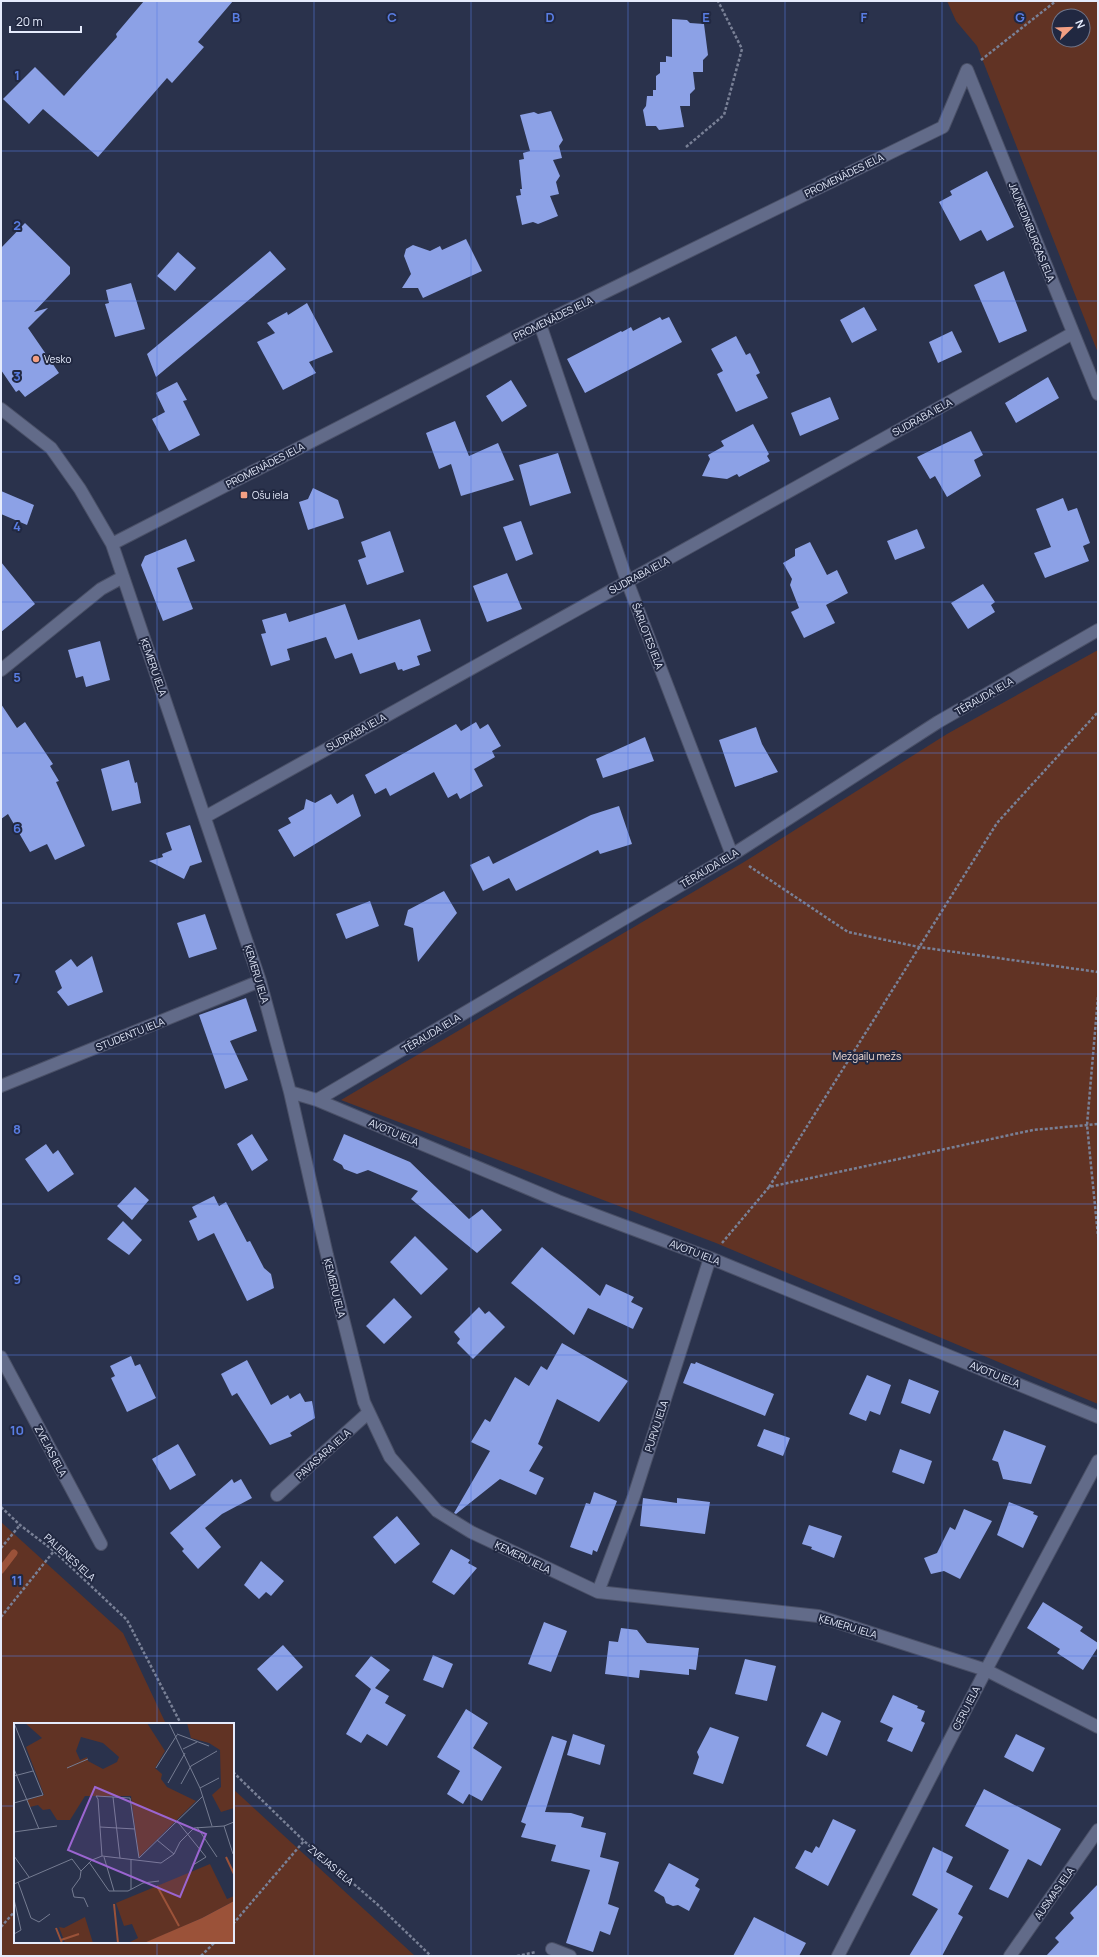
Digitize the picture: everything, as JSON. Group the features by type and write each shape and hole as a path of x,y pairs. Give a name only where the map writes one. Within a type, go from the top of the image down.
{"street":[{"name":"PROMENĀDES IELA","path":"112,544 540,324 943,126 967,70"},
{"name":"JAUNEDINBURGAS IELA","path":"967,70 1098,394"},
{"name":"ŠARLOTES IELA","path":"540,324 627,581 732,855"},
{"name":"SUDRABA IELA","path":"205,817 1073,332"},
{"name":"ĶEMERU IELA","path":"1,409 51,448 80,489 112,544 260,981 290,1092 327,1255 364,1402 390,1457 437,1511 471,1532 598,1592 818,1616 986,1670 1098,1727"},
{"path":"1,670 100,589 123,577"},
{"name":"TĒRAUDA IELA","path":"317,1100 732,855 938,722 1098,630"},
{"name":"STUDENTU IELA","path":"1,1086 260,981"},
{"name":"AVOTU IELA","path":"290,1092 317,1100 558,1201 710,1258 1098,1417"},
{"name":"PURVU IELA","path":"598,1592 634,1496 710,1258"},
{"name":"ZVEJAS IELA","path":"1,1357 101,1544"},
{"name":"PAVASARA IELA","path":"277,1495 368,1412"},
{"name":"CERU IELA","path":"838,1956 986,1670 1098,1461"},
{"name":"AUSMAS IELA","path":"1010,1956 1098,1830"},
{"path":"552,1949 570,1956"}],"path":[{"path":"686,147 724,115 742,50 718,1"},
{"path":"967,70 1056,1"},
{"path":"710,1258 769,1187 997,823 1098,712"},
{"path":"732,855 848,932 919,947 1098,972"},
{"path":"1098,997 1087,1125 1098,1236"},
{"path":"769,1187 1033,1130 1098,1124"},
{"name":"PALIENES IELA","path":"1,1507 20,1525 54,1551 127,1620 180,1723"},
{"path":"1,1548 20,1525"},
{"path":"1,1617 54,1551"},
{"name":"ZVEJAS IELA","path":"234,1773 304,1841 377,1904 431,1956"},
{"path":"234,1923 304,1841"},
{"path":"1,1927 14,1913"},
{"path":"201,1956 214,1943"}],"green space":[{"path":"947,1 1098,1 1098,353 977,46 956,21"},
{"name":"Mežgaiļu mežs","path":"1098,650 1098,1404 716,1243 341,1100 744,862 947,734"},
{"path":"1,1522 123,1633 166,1723 14,1723 14,1943 234,1943 234,1790 415,1956 1,1956"}],"building":[{"path":"144,1 233,1 198,42 204,47 172,83 167,78 98,157 43,109 29,124 3,99 35,67 64,96 117,37 116,34"},
{"path":"672,19 687,20 690,23 704,24 708,55 703,60 703,72 693,72 695,89 690,94 690,106 680,106 684,127 659,130 656,126 646,126 643,110 646,106 647,96 653,96 653,90 656,90 656,76 660,73 660,62 666,62 666,56 672,57"},
{"path":"551,111 563,140 559,146 562,158 553,160 560,176 556,182 559,194 550,196 558,216 538,224 533,222 522,225 516,196 521,195 520,189 522,189 519,160 524,159 523,153 530,151 520,115 534,112 538,114"},
{"path":"987,171 1014,227 987,241 981,230 960,241 939,202 952,195 950,191"},
{"path":"25,223 70,267 70,274 34,312 48,308 28,328 59,373 25,397 19,390 16,392 1,370 1,248"},
{"path":"466,239 482,271 423,298 418,288 402,288 411,274 404,256 406,249 413,245 430,251 440,246 442,250"},
{"path":"270,251 286,269 156,377 147,354"},
{"path":"178,252 196,268 175,291 157,276"},
{"path":"1004,271 1027,331 999,343 974,285"},
{"path":"131,283 145,329 115,337 105,304 109,303 106,290"},
{"path":"307,303 333,352 309,362 316,373 283,390 257,342 275,333 267,323 287,312 288,315"},
{"path":"864,307 877,330 852,343 840,320"},
{"path":"660,317 662,320 669,317 682,342 585,393 567,359 621,331 622,332 631,327 633,331"},
{"path":"952,331 962,352 938,363 929,342"},
{"path":"736,336 746,355 750,353 760,373 756,375 768,398 736,412 717,374 723,371 711,349"},
{"path":"1048,377 1059,398 1016,423 1005,403"},
{"path":"511,380 527,406 502,422 486,396"},
{"path":"177,382 187,400 183,401 200,435 169,451 152,419 165,412 156,393"},
{"path":"830,397 839,419 800,436 791,413"},
{"path":"455,421 469,456 498,443 514,480 461,496 451,464 439,469 426,433"},
{"path":"753,424 769,454 767,456 770,461 739,477 737,474 727,479 702,476 710,459 708,455 724,446 721,441"},
{"path":"971,431 983,455 974,460 981,476 947,497 935,476 930,479 917,457"},
{"path":"558,453 571,493 530,506 519,465"},
{"path":"313,488 338,500 344,518 308,530 299,502 308,499"},
{"path":"1,491 34,505 27,525 1,514"},
{"path":"1063,498 1068,511 1077,508 1090,543 1083,546 1089,561 1045,578 1034,553 1051,547 1036,509"},
{"path":"521,521 533,554 516,561 503,527"},
{"path":"917,529 925,548 895,560 887,541"},
{"path":"390,531 404,572 367,585 358,560 366,557 361,542"},
{"path":"186,539 195,561 177,568 193,609 163,621 141,565 145,556"},
{"path":"810,542 827,575 837,570 848,593 826,605 835,623 804,638 791,612 799,608 790,585 792,579 783,563 795,556 795,549"},
{"path":"1,562 35,604 1,632"},
{"path":"507,573 522,609 487,622 473,586"},
{"path":"983,584 995,602 991,605 995,612 968,629 951,603"},
{"path":"345,604 358,640 420,619 431,651 417,656 420,665 403,671 402,669 398,670 395,662 360,674 352,653 335,659 326,637 287,649 290,660 271,666 261,634 266,633 262,620 286,613 289,622"},
{"path":"100,641 110,680 86,687 83,676 76,678 68,650"},
{"path":"1,704 17,728 25,722 53,764 50,766 59,781 56,782 85,846 55,860 47,844 30,852 8,814 1,819"},
{"path":"476,722 480,729 488,724 501,746 492,751 495,757 474,769 483,786 460,799 457,793 448,798 434,772 390,796 386,788 375,794 365,775 456,724 461,731"},
{"path":"756,727 762,744 778,772 735,787 719,740"},
{"path":"645,737 654,761 603,778 596,759"},
{"path":"129,760 135,783 137,782 141,803 112,811 101,769"},
{"path":"331,794 337,804 353,794 361,816 294,857 278,830 291,823 288,818 304,809 306,799 315,803"},
{"path":"619,806 632,844 600,854 598,850 516,891 509,878 483,891 470,865 489,856 493,864 591,815"},
{"path":"190,825 202,862 190,866 184,879 149,861 163,857 162,854 172,850 166,833"},
{"path":"444,891 457,913 418,962 413,928 404,925 408,910"},
{"path":"370,901 379,926 346,939 336,914"},
{"path":"205,914 217,949 189,958 177,923"},
{"path":"92,956 103,992 68,1006 57,992 62,988 55,971 71,959 77,967"},
{"path":"246,998 257,1031 230,1041 248,1080 225,1089 199,1015"},
{"path":"252,1134 268,1160 252,1171 237,1144"},
{"path":"344,1134 410,1162 469,1219 482,1209 502,1230 477,1253 411,1199 418,1191 368,1170 357,1174 344,1169 342,1165 333,1160"},
{"path":"46,1144 53,1154 58,1150 74,1174 48,1192 25,1159"},
{"path":"135,1187 149,1200 132,1220 117,1206"},
{"path":"214,1196 219,1206 226,1202 247,1242 250,1241 264,1268 271,1274 274,1288 247,1301 214,1233 198,1241 189,1221 197,1217 192,1207"},
{"path":"123,1221 142,1240 129,1255 107,1239"},
{"path":"415,1236 448,1269 421,1295 390,1262"},
{"path":"542,1247 600,1296 606,1284 634,1297 631,1302 643,1308 633,1329 588,1308 574,1335 511,1283"},
{"path":"394,1298 412,1317 384,1344 366,1326"},
{"path":"479,1307 485,1314 489,1311 505,1327 473,1359 457,1343 460,1339 454,1332"},
{"path":"562,1343 628,1381 599,1422 557,1399 538,1444 543,1447 529,1471 544,1478 536,1495 500,1479 456,1514 454,1513 490,1451 471,1442 485,1419 490,1422 515,1377 529,1386 541,1366 547,1370"},
{"path":"131,1356 135,1366 140,1364 156,1398 127,1412 111,1378 115,1376 110,1366"},
{"path":"247,1360 271,1405 288,1395 290,1399 300,1393 305,1402 312,1401 315,1418 290,1433 292,1436 270,1445 237,1393 232,1396 221,1374"},
{"path":"696,1362 774,1394 765,1416 683,1383 691,1363 695,1364"},
{"path":"867,1375 891,1385 880,1415 870,1411 866,1421 849,1414"},
{"path":"909,1379 939,1391 930,1414 901,1403"},
{"path":"764,1429 790,1438 783,1456 757,1446"},
{"path":"1004,1430 1046,1446 1031,1484 1003,1479 998,1462 992,1460"},
{"path":"178,1444 196,1475 170,1490 152,1459"},
{"path":"900,1449 932,1461 924,1484 892,1472"},
{"path":"232,1479 234,1483 241,1479 252,1498 222,1514 205,1528 221,1547 198,1569 182,1551 184,1549 170,1533"},
{"path":"594,1492 617,1501 597,1552 593,1550 592,1555 570,1547 586,1503 590,1504"},
{"path":"643,1498 677,1503 677,1498 710,1502 705,1534 640,1526"},
{"path":"1009,1502 1034,1512 1033,1514 1038,1516 1023,1548 997,1535"},
{"path":"964,1509 992,1521 960,1579 944,1571 931,1574 924,1558 937,1553 950,1527 955,1530"},
{"path":"397,1516 420,1544 395,1564 373,1537"},
{"path":"809,1525 842,1536 834,1558 811,1549 812,1547 802,1544"},
{"path":"451,1549 470,1560 468,1563 477,1568 454,1595 432,1582"},
{"path":"261,1561 284,1581 271,1596 266,1592 259,1599 244,1585"},
{"path":"1043,1602 1083,1627 1080,1631 1098,1643 1098,1647 1083,1670 1057,1653 1060,1649 1027,1628"},
{"path":"544,1622 567,1631 551,1672 528,1664"},
{"path":"621,1628 637,1630 647,1643 699,1648 696,1670 689,1669 689,1675 640,1670 639,1678 605,1674 609,1641 618,1642"},
{"path":"283,1645 303,1667 277,1691 257,1669"},
{"path":"433,1655 453,1664 443,1688 423,1680"},
{"path":"371,1656 390,1670 375,1688 389,1696 385,1703 406,1715 387,1746 367,1734 361,1743 346,1734 371,1689 355,1676"},
{"path":"745,1659 776,1666 767,1701 735,1694"},
{"path":"893,1695 918,1706 917,1708 925,1711 921,1721 925,1723 912,1752 887,1741 893,1728 880,1722"},
{"path":"466,1709 488,1723 473,1748 502,1767 482,1801 469,1794 463,1804 447,1794 460,1771 437,1757"},
{"path":"822,1712 841,1721 827,1756 806,1746"},
{"path":"710,1727 739,1737 723,1784 693,1774 699,1757 697,1752"},
{"path":"573,1734 605,1745 600,1765 567,1755"},
{"path":"1016,1734 1045,1748 1033,1772 1004,1757"},
{"path":"552,1736 567,1741 545,1812 571,1813 584,1817 581,1827 606,1833 600,1857 619,1862 608,1904 619,1908 610,1935 600,1931 593,1952 566,1943 590,1870 551,1861 556,1845 521,1837 526,1824 521,1822"},
{"path":"984,1789 1061,1829 1041,1866 1028,1859 1008,1898 989,1889 1009,1850 965,1826"},
{"path":"833,1819 856,1830 828,1886 795,1868 805,1850 812,1853 816,1846 819,1848"},
{"path":"933,1847 953,1857 946,1872 973,1886 958,1914 963,1917 942,1956 909,1956 938,1909 912,1895"},
{"path":"669,1863 699,1879 695,1886 700,1889 689,1911 678,1905 673,1906 666,1903 664,1897 654,1891"},
{"path":"1098,1884 1098,1956 1046,1956 1059,1942 1055,1938 1074,1918 1070,1913"},
{"path":"754,1917 806,1943 799,1956 733,1956"}],"waterway":[{"path":"1,1570 14,1553"}],"place":[{"name":"Vesko","path":"36,359"},
{"name":"Ošu iela","path":"244,495"}]}
